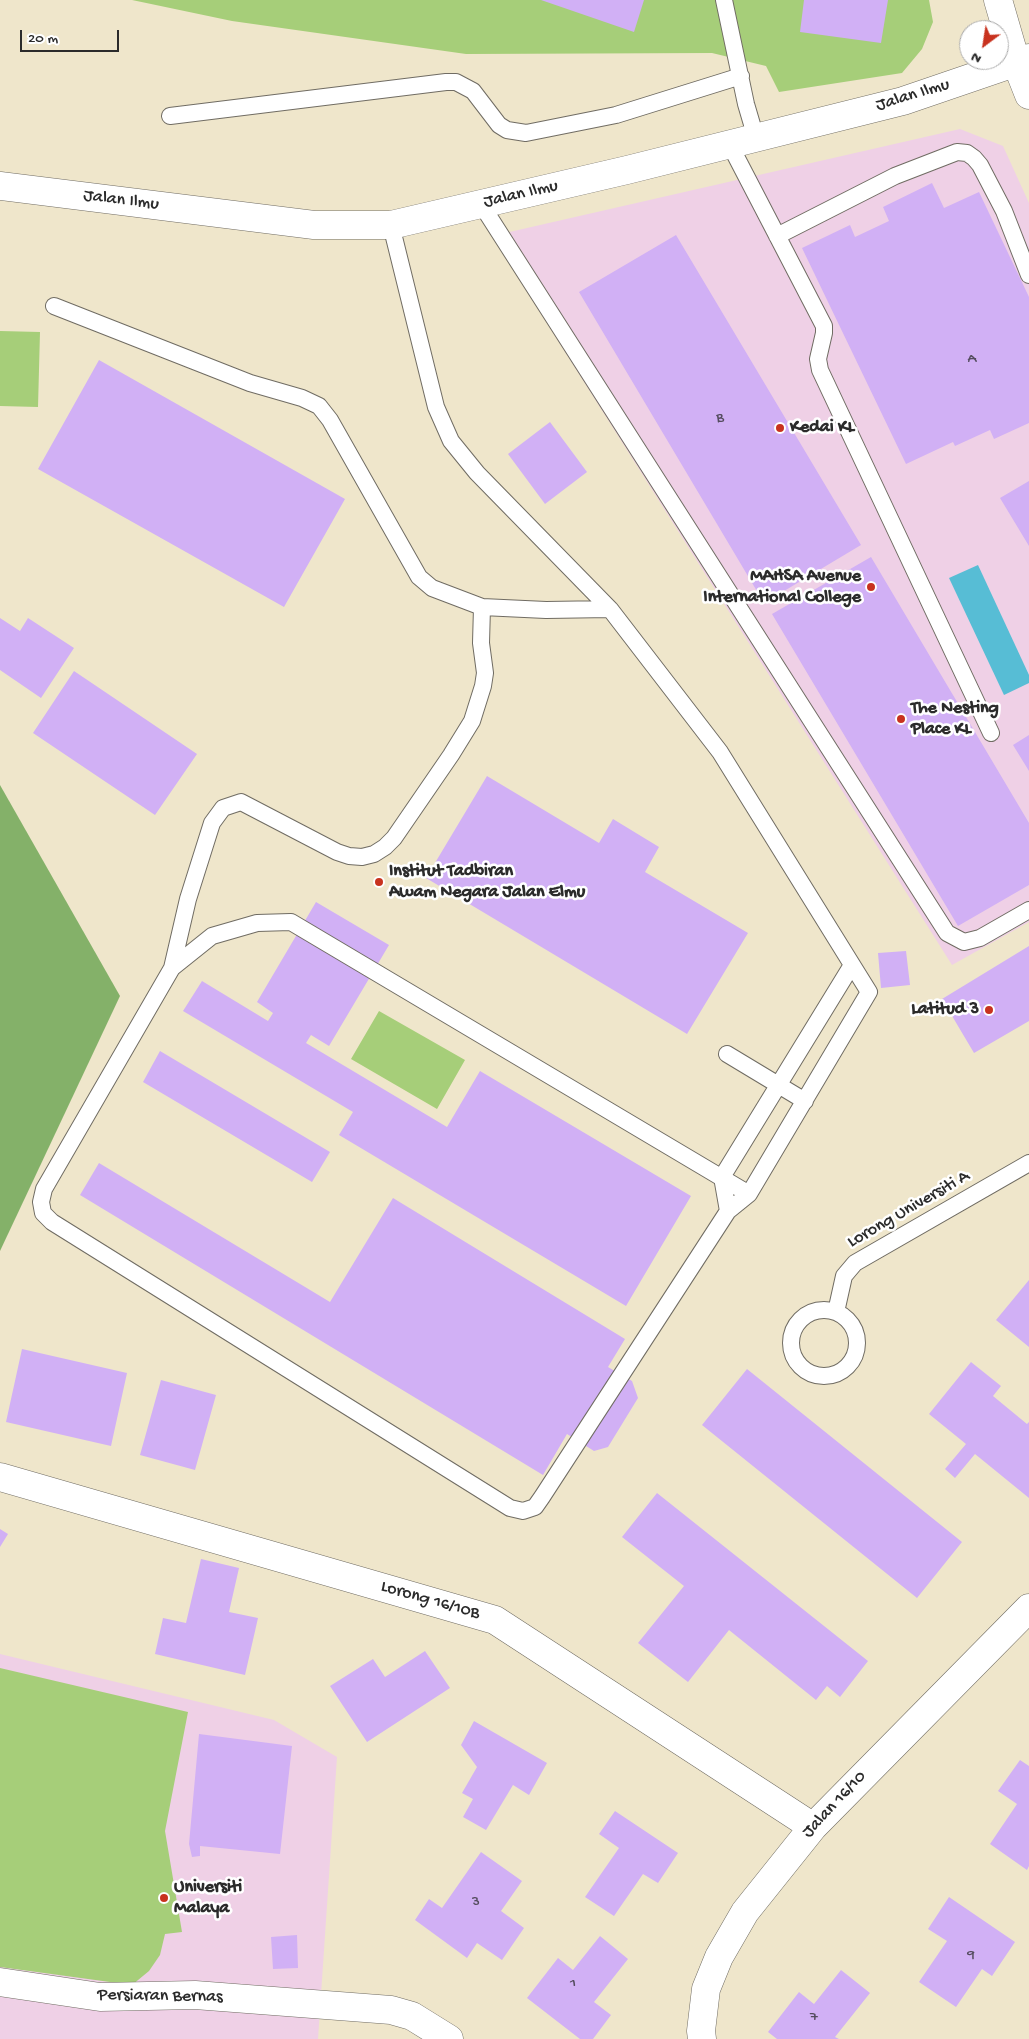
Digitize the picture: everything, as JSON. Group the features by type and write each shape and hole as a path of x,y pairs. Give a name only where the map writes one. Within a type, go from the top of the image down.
{"street":[{"path":"998,0 1023,60 1029,95"},
{"name":"Jalan Ilmu","path":"0,186 314,225 391,225 904,101 1023,60"},
{"name":"Lorong 16/10B","path":"0,1477 495,1620 813,1827"},
{"name":"Jalan 16/10","path":"699,2036 706,1989 719,1957 745,1912 813,1827 1024,1620"},
{"name":"Persiaran Bernas","path":"0,1982 100,1997 195,1995 391,2010 412,2016 449,2039"}],"lane":[{"path":"724,0 746,104 743,141 776,236 824,326 818,358 820,370 991,734"},
{"path":"170,116 451,82 465,85 473,91 492,118 507,130 526,133 616,115 741,76"},
{"path":"776,236 895,176 958,152 967,153 980,165 1004,211 1029,275"},
{"path":"482,204 947,933 964,942 980,938 1029,910"},
{"path":"391,225 436,407 451,441 477,473 610,609 720,752 870,992 749,1194 728,1212 534,1508 524,1511 510,1508 52,1222 43,1213 41,1202 44,1189 172,968 191,890 212,823 223,808 241,802 336,852 349,856 362,857 374,854 385,847 394,838 472,721 485,673 481,643 482,607"},
{"path":"54,306 250,383 302,398 319,406 330,420 419,578 432,588 482,607 546,610 610,609"},
{"path":"172,968 212,936 257,923 291,922 749,1194"},
{"path":"728,1212 722,1177 852,965"},
{"path":"727,1054 805,1101"},
{"name":"Lorong Universiti A","path":"836,1312 844,1276 855,1263 1029,1163"},
{"path":"823,1310 836,1312 846,1319 854,1330 857,1343 855,1356 848,1366 837,1373 824,1376 812,1374 800,1367 793,1356 790,1343 793,1331 800,1320 810,1313 823,1310"}],"shaded area":[{"name":"MAHSA Avenue International College","path":"960,129 1003,146 1029,203 1029,922 952,965 492,236"},
{"name":"Universiti Malaya","path":"0,1654 274,1720 337,1757 318,2039 0,2039"}],"green space":[{"path":"132,0 929,0 933,22 922,49 902,73 779,92 766,66 712,53 466,54 232,21"},
{"path":"0,331 40,332 38,407 0,406"},
{"path":"0,785 120,996 0,1251"},
{"path":"379,1011 465,1060 437,1109 351,1059"},
{"path":"0,1668 188,1712 165,1831 182,1932 165,1934 160,1955 149,1971 132,1985 0,1967"}],"water":[{"path":"978,565 1029,675 1029,683 1004,695 949,578"}],"building":[{"path":"541,0 644,0 634,32"},
{"path":"804,0 888,0 881,43 800,32"},
{"path":"932,183 944,208 979,192 1029,297 1029,423 994,439 990,430 955,446 953,442 906,464 802,248 850,225 855,237 889,221 883,207"},
{"path":"676,235 861,545 764,603 579,292"},
{"path":"99,360 345,499 284,607 38,469"},
{"path":"550,422 587,472 545,504 508,454"},
{"path":"1029,481 1029,546 1000,498"},
{"name":"The Nesting Place KL","path":"871,557 1029,823 1029,885 958,926 772,614"},
{"path":"0,618 20,631 28,618 74,648 41,698 0,670"},
{"path":"74,671 197,754 155,815 33,733"},
{"path":"1029,735 1029,771 1013,745"},
{"path":"487,776 599,843 613,819 659,847 645,872 748,933 687,1034 426,878"},
{"path":"316,902 389,945 329,1046 311,1035 306,1043 447,1127 480,1071 691,1196 626,1306 339,1135 353,1112 183,1011 202,981 268,1021 273,1013 257,1002"},
{"name":"Latitud 3","path":"1029,946 1029,1021 974,1053 942,999"},
{"path":"906,951 910,985 881,988 878,953"},
{"path":"160,1051 330,1152 312,1182 143,1082"},
{"path":"99,1163 330,1302 393,1198 625,1339 608,1367 632,1381 638,1398 608,1447 594,1451 567,1434 543,1475 80,1195"},
{"path":"1029,1280 1029,1347 996,1320"},
{"path":"22,1349 127,1373 111,1446 6,1422"},
{"path":"971,1362 1001,1386 993,1396 1027,1424 1029,1422 1029,1498 975,1454 955,1478 945,1469 966,1444 929,1414"},
{"path":"747,1369 962,1542 917,1598 702,1425"},
{"path":"161,1380 216,1395 195,1470 140,1455"},
{"path":"657,1493 868,1661 840,1697 827,1686 816,1700 729,1630 688,1682 638,1643 684,1586 622,1537"},
{"path":"0,1529 8,1534 0,1547"},
{"path":"201,1559 239,1568 229,1612 258,1618 245,1675 155,1654 163,1618 186,1623"},
{"path":"425,1651 450,1688 367,1742 330,1686 373,1659 385,1677"},
{"path":"474,1721 547,1763 529,1795 513,1785 486,1830 463,1817 473,1799 462,1793 477,1767 461,1745"},
{"path":"199,1734 292,1746 280,1854 200,1846 200,1856 192,1857 189,1844"},
{"path":"1020,1760 1029,1766 1029,1866 1027,1870 990,1844 1017,1804 998,1791"},
{"path":"615,1811 678,1853 658,1883 643,1874 614,1916 585,1897 619,1848 599,1834"},
{"path":"481,1852 522,1881 501,1911 524,1928 502,1960 477,1943 467,1958 415,1920 429,1899 442,1908"},
{"path":"949,1897 1015,1942 992,1976 982,1969 956,2007 919,1982 947,1941 928,1929"},
{"path":"297,1935 298,1968 273,1969 271,1937"},
{"path":"600,1936 628,1959 594,2002 611,2015 593,2039 580,2039 527,1998 558,1958 573,1970"},
{"path":"841,1970 870,1993 835,2037 839,2039 777,2039 768,2032 799,1992 814,2004"}],"place":[{"name":"Kedai KL","path":"780,428"},
{"name":"MAHSA Avenue International College","path":"871,587"},
{"name":"The Nesting Place KL","path":"901,719"},
{"name":"Institut Tadbiran Awam Negara Jalan Elmu","path":"379,882"},
{"name":"Latitud 3","path":"989,1010"},
{"name":"Universiti Malaya","path":"164,1898"}]}
